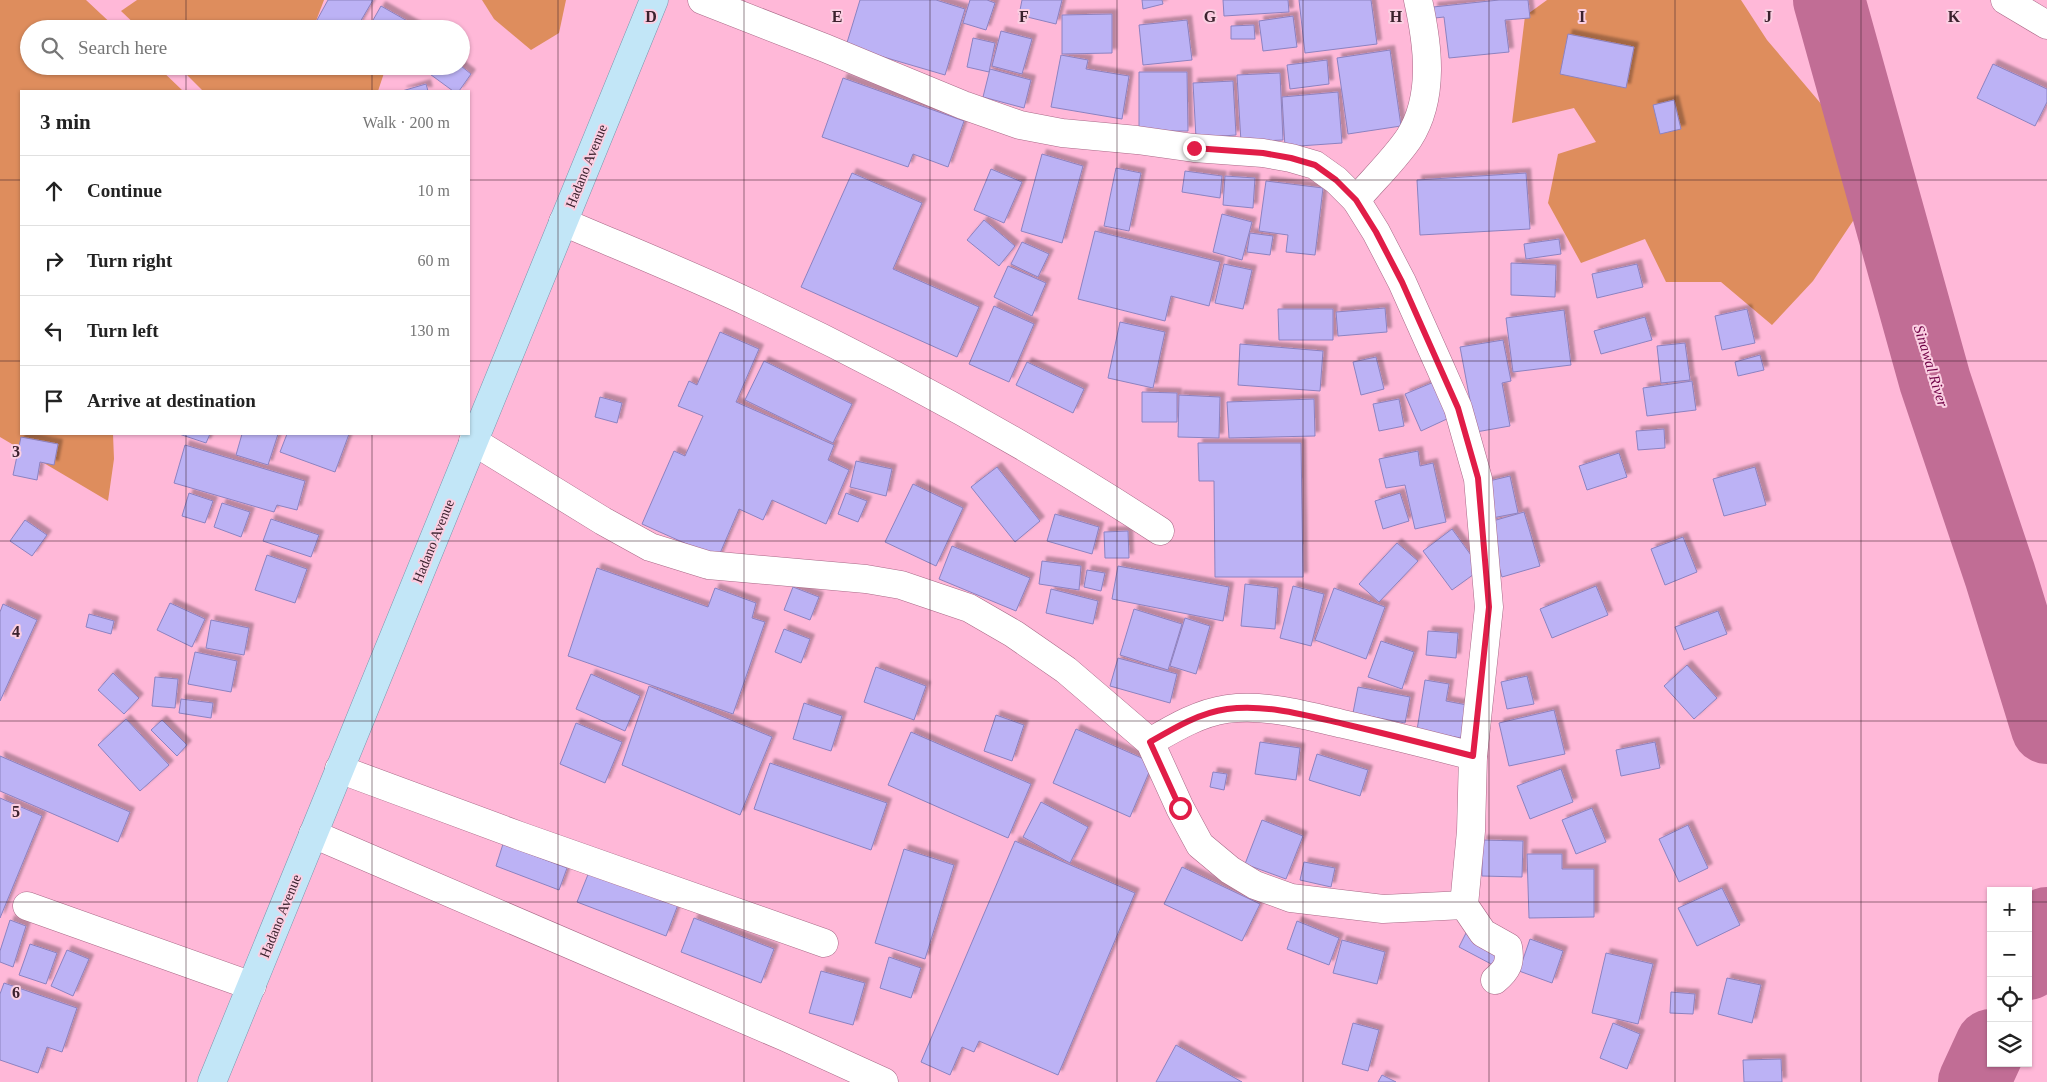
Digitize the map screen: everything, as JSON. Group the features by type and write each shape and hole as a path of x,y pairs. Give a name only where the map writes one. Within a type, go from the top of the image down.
{"main road":[{"name":"Hadano Avenue","path":"212,1082 654,0"}],"street":[{"path":"702,0 963,105 1020,125 1062,133 1137,140 1194,148 1263,153 1291,158 1315,165 1336,180 1356,200 1376,232 1402,282 1458,408 1478,478 1489,607 1473,756 1470,831 1464,905 1483,933 1508,948 1510,958 1507,970 1495,980"},
{"path":"1356,200 1408,138 1420,115 1427,89 1424,27 1418,0"},
{"path":"2005,0 2047,25"},
{"path":"563,222 752,304 872,362 1017,441 1094,487 1160,531"},
{"path":"473,441 603,522 650,546 708,566 866,579 901,585 969,608 1014,634 1066,670 1150,742 1180,808 1200,845 1230,870 1254,885 1291,898 1383,909 1464,905"},
{"path":"1150,742 1177,726 1203,715 1226,709 1257,707 1301,714 1473,756"},
{"path":"340,769 520,836 824,943"},
{"path":"313,834 776,1033 884,1082"},
{"path":"27,906 252,986"}],"shaded area":[{"path":"0,0 86,0 107,20 20,20 20,75 166,75 182,90 20,90 20,435 113,435 114,459 108,501 0,437"},
{"path":"137,0 324,0 316,20 130,20 121,11"},
{"path":"482,0 566,0 559,33 531,50 494,19"},
{"path":"1547,0 1741,0 1767,40 1833,118 1859,212 1813,281 1772,325 1721,282 1666,282 1645,239 1581,263 1548,203 1558,154 1596,142 1574,108 1512,123 1525,16"},
{"path":"187,75 383,75 378,90 202,90"}],"building":[{"path":"328,0 373,0 361,20 317,20"},
{"path":"860,0 936,0 965,9 945,75 846,46"},
{"path":"970,0 987,0 995,3 986,30 963,23"},
{"path":"1022,0 1062,0 1056,24 1019,15"},
{"path":"1142,0 1162,0 1163,4 1143,9"},
{"path":"1223,0 1288,0 1289,12 1224,16"},
{"path":"1299,0 1371,0 1377,44 1305,53"},
{"path":"1499,0 1528,0 1530,18 1505,20 1509,52 1449,58 1444,17 1435,18 1433,7"},
{"path":"381,6 406,20 373,20"},
{"path":"1112,14 1112,53 1062,54 1062,15"},
{"path":"1293,16 1297,47 1263,51 1259,21"},
{"path":"1187,20 1192,60 1143,65 1139,25"},
{"path":"1254,25 1255,39 1231,39 1231,26"},
{"path":"1001,31 1032,39 1022,74 992,66"},
{"path":"1568,34 1634,47 1626,88 1560,74"},
{"path":"973,38 995,43 989,72 967,67"},
{"path":"1390,50 1401,126 1348,134 1337,58"},
{"path":"1061,55 1088,60 1086,69 1129,76 1122,119 1051,107"},
{"path":"1327,60 1329,84 1290,89 1287,65"},
{"path":"1993,64 2047,89 2047,102 2035,126 1977,98"},
{"path":"990,69 1031,80 1024,108 983,97"},
{"path":"1139,72 1187,72 1188,131 1139,131"},
{"path":"1280,73 1283,140 1241,142 1237,75"},
{"path":"471,74 460,90 452,90 431,75"},
{"path":"843,78 964,121 948,167 913,154 908,167 822,137"},
{"path":"1233,81 1236,135 1196,138 1193,83"},
{"path":"426,84 428,90 405,90"},
{"path":"1338,92 1342,143 1285,147 1282,97"},
{"path":"1674,100 1681,129 1660,134 1653,105"},
{"path":"1042,154 1083,166 1062,243 1021,231"},
{"path":"1116,168 1141,173 1129,231 1104,226"},
{"path":"991,169 1022,182 1004,223 974,210"},
{"path":"1185,171 1222,176 1220,198 1182,192"},
{"path":"852,173 922,203 893,269 979,307 957,357 801,287"},
{"path":"1526,173 1530,229 1420,235 1417,180"},
{"path":"1225,176 1255,178 1253,208 1223,205"},
{"path":"1266,181 1323,188 1315,255 1286,252 1288,235 1259,231"},
{"path":"1222,214 1252,222 1242,260 1213,252"},
{"path":"984,220 1015,246 999,266 967,240"},
{"path":"1095,231 1220,262 1209,306 1171,296 1165,321 1078,299"},
{"path":"1250,233 1273,236 1270,255 1247,252"},
{"path":"1559,239 1561,254 1526,259 1524,244"},
{"path":"1022,242 1049,254 1038,277 1011,264"},
{"path":"1511,263 1556,265 1555,297 1511,295"},
{"path":"1224,264 1252,270 1243,309 1215,303"},
{"path":"1637,264 1643,287 1597,298 1592,274"},
{"path":"1008,266 1046,283 1032,316 994,297"},
{"path":"994,306 1034,324 1009,382 969,364"},
{"path":"1385,308 1387,332 1338,336 1336,312"},
{"path":"1278,309 1333,309 1333,340 1279,340"},
{"path":"1747,309 1755,343 1722,350 1715,316"},
{"path":"1564,310 1571,365 1513,372 1506,318"},
{"path":"1645,317 1652,340 1601,354 1594,331"},
{"path":"1120,322 1165,332 1153,388 1108,378"},
{"path":"720,332 759,349 736,402 834,445 828,460 849,470 826,524 772,500 763,520 739,509 718,558 642,524 674,451 685,456 703,416 678,406 689,381 697,385"},
{"path":"1503,340 1511,381 1502,383 1510,426 1476,432 1460,347"},
{"path":"1685,343 1690,380 1661,383 1657,346"},
{"path":"1240,344 1323,351 1320,391 1238,385"},
{"path":"1760,355 1764,370 1738,376 1735,362"},
{"path":"1376,357 1384,389 1361,395 1353,362"},
{"path":"764,361 852,404 833,443 745,400"},
{"path":"1027,362 1084,389 1073,413 1016,385"},
{"path":"1692,381 1696,410 1647,416 1643,388"},
{"path":"1434,382 1449,418 1421,431 1405,394"},
{"path":"1142,392 1177,393 1177,422 1142,422"},
{"path":"1179,395 1220,397 1219,438 1178,437"},
{"path":"600,397 622,403 617,423 595,417"},
{"path":"1314,399 1315,436 1229,438 1227,402"},
{"path":"1399,399 1404,426 1379,431 1373,404"},
{"path":"1664,429 1665,448 1638,450 1636,431"},
{"path":"182,435 210,435 206,443"},
{"path":"242,435 278,435 268,465 236,455"},
{"path":"287,435 349,435 335,472 280,452"},
{"path":"21,437 58,444 54,465 40,462 37,480 13,475"},
{"path":"1198,443 1301,443 1303,577 1215,577 1214,481 1199,481"},
{"path":"185,445 305,481 297,510 277,505 274,512 174,483"},
{"path":"1418,451 1420,466 1433,463 1446,522 1415,529 1405,485 1386,488 1379,459"},
{"path":"1619,453 1627,477 1587,490 1579,466"},
{"path":"856,461 892,469 886,496 850,487"},
{"path":"997,467 1040,521 1015,542 971,487"},
{"path":"1755,467 1766,505 1724,516 1713,479"},
{"path":"1510,476 1518,513 1492,518 1485,482"},
{"path":"913,484 963,508 936,566 885,542"},
{"path":"189,493 213,501 205,523 182,516"},
{"path":"846,493 867,501 858,522 838,514"},
{"path":"1400,493 1409,521 1383,529 1375,501"},
{"path":"222,503 250,512 241,537 214,527"},
{"path":"1524,512 1540,566 1502,577 1486,523"},
{"path":"1055,514 1099,527 1092,554 1047,541"},
{"path":"271,519 319,535 311,557 263,541"},
{"path":"25,520 47,535 32,556 10,541"},
{"path":"1452,529 1481,569 1452,590 1423,551"},
{"path":"1128,531 1129,558 1105,558 1104,532"},
{"path":"1683,537 1697,572 1665,585 1651,549"},
{"path":"1397,543 1418,561 1379,602 1359,584"},
{"path":"952,546 1030,578 1016,611 939,579"},
{"path":"267,555 307,569 295,603 255,590"},
{"path":"1042,561 1081,566 1079,590 1039,584"},
{"path":"1118,566 1229,587 1223,621 1112,599"},
{"path":"597,568 708,607 715,588 756,603 752,618 765,622 733,714 568,656"},
{"path":"1087,570 1105,573 1101,591 1084,587"},
{"path":"1245,584 1278,588 1275,629 1241,626"},
{"path":"1293,586 1324,594 1311,646 1280,638"},
{"path":"1596,586 1608,615 1552,638 1540,609"},
{"path":"793,587 819,597 810,620 784,610"},
{"path":"1334,588 1385,607 1366,659 1315,640"},
{"path":"1051,589 1098,601 1093,624 1046,613"},
{"path":"170,603 205,619 192,647 157,630"},
{"path":"3,604 37,620 0,701 0,612"},
{"path":"1134,609 1182,624 1168,670 1120,655"},
{"path":"1718,611 1727,634 1684,650 1675,627"},
{"path":"89,614 114,621 111,634 86,627"},
{"path":"1185,618 1210,626 1196,674 1170,666"},
{"path":"211,620 249,628 244,655 206,648"},
{"path":"784,629 810,639 801,663 775,652"},
{"path":"1428,631 1458,633 1456,658 1426,655"},
{"path":"1381,641 1414,652 1402,689 1368,677"},
{"path":"195,652 237,661 231,692 188,684"},
{"path":"1118,658 1177,674 1170,703 1110,686"},
{"path":"1687,665 1717,698 1694,719 1664,686"},
{"path":"876,667 926,686 914,720 864,702"},
{"path":"113,673 139,698 124,714 98,690"},
{"path":"591,674 640,696 625,731 576,709"},
{"path":"1527,676 1534,704 1507,709 1501,682"},
{"path":"155,677 178,679 175,708 152,706"},
{"path":"1425,680 1449,684 1446,701 1467,705 1461,738 1417,730"},
{"path":"649,686 772,737 740,815 622,765"},
{"path":"1358,687 1410,697 1405,723 1353,713"},
{"path":"181,699 213,703 211,718 179,713"},
{"path":"804,703 842,716 831,751 793,739"},
{"path":"1554,710 1565,754 1509,766 1499,723"},
{"path":"996,715 1024,725 1012,761 984,751"},
{"path":"126,719 169,765 140,791 98,745"},
{"path":"162,720 187,745 177,756 151,730"},
{"path":"576,723 622,742 605,783 560,764"},
{"path":"1076,729 1153,763 1130,817 1053,783"},
{"path":"911,732 1031,784 1008,838 888,785"},
{"path":"1260,742 1300,748 1296,780 1255,774"},
{"path":"1655,742 1660,768 1621,776 1616,750"},
{"path":"1317,754 1368,770 1360,796 1309,780"},
{"path":"0,756 130,812 118,842 0,791"},
{"path":"770,763 887,803 871,850 754,809"},
{"path":"1561,769 1573,802 1530,819 1517,786"},
{"path":"1213,772 1227,774 1224,790 1210,787"},
{"path":"0,798 42,816 0,918"},
{"path":"1041,802 1088,827 1070,863 1023,837"},
{"path":"1592,808 1606,842 1576,854 1562,820"},
{"path":"1262,820 1303,836 1286,879 1245,864"},
{"path":"1688,825 1708,868 1679,882 1659,839"},
{"path":"1482,840 1523,841 1522,877 1482,876"},
{"path":"1015,841 1135,893 1058,1075 979,1041 974,1052 962,1047 950,1075 921,1062"},
{"path":"503,844 567,868 559,890 496,866"},
{"path":"904,849 954,865 925,959 875,943"},
{"path":"1527,854 1562,854 1562,869 1594,869 1594,917 1529,918"},
{"path":"1304,862 1335,868 1331,887 1300,880"},
{"path":"591,867 679,902 666,936 577,902"},
{"path":"1182,867 1260,904 1242,941 1164,904"},
{"path":"1722,888 1740,925 1697,946 1678,908"},
{"path":"694,918 774,949 761,983 681,952"},
{"path":"10,920 26,926 13,967 0,962 0,951"},
{"path":"1297,921 1339,938 1329,965 1287,949"},
{"path":"1467,931 1501,948 1493,965 1459,947"},
{"path":"1530,939 1563,951 1552,983 1519,971"},
{"path":"1342,940 1385,952 1377,984 1333,973"},
{"path":"30,944 57,953 46,984 19,975"},
{"path":"67,950 89,959 73,996 51,986"},
{"path":"1606,953 1653,964 1638,1024 1592,1013"},
{"path":"889,957 921,968 911,998 880,988"},
{"path":"821,971 865,983 853,1025 809,1013"},
{"path":"1727,978 1761,985 1752,1023 1718,1014"},
{"path":"4,983 77,1008 62,1052 47,1047 38,1073 0,1060 0,994"},
{"path":"1671,992 1695,994 1693,1014 1670,1013"},
{"path":"1353,1023 1379,1030 1368,1071 1342,1064"},
{"path":"1613,1023 1640,1034 1627,1069 1600,1058"},
{"path":"1176,1045 1242,1082 1156,1082"},
{"path":"1781,1059 1782,1082 1744,1082 1743,1060"},
{"path":"1382,1075 1396,1082 1378,1082"}],"waterway":[{"name":"Sinawal River","path":"1829,0 1935,381 2000,575 2047,728"},
{"name":"Sinawal River","path":"2032,955 2047,923"},
{"name":"Sinawal River","path":"1974,1082 1987,1054"}],"route":[{"path":"1180,808 1150,742 1177,726 1203,715 1226,709 1257,707 1301,714 1473,756 1486,651 1489,607 1478,478 1458,408 1402,282 1376,232 1356,200 1336,180 1315,165 1263,153 1194,148"}]}
